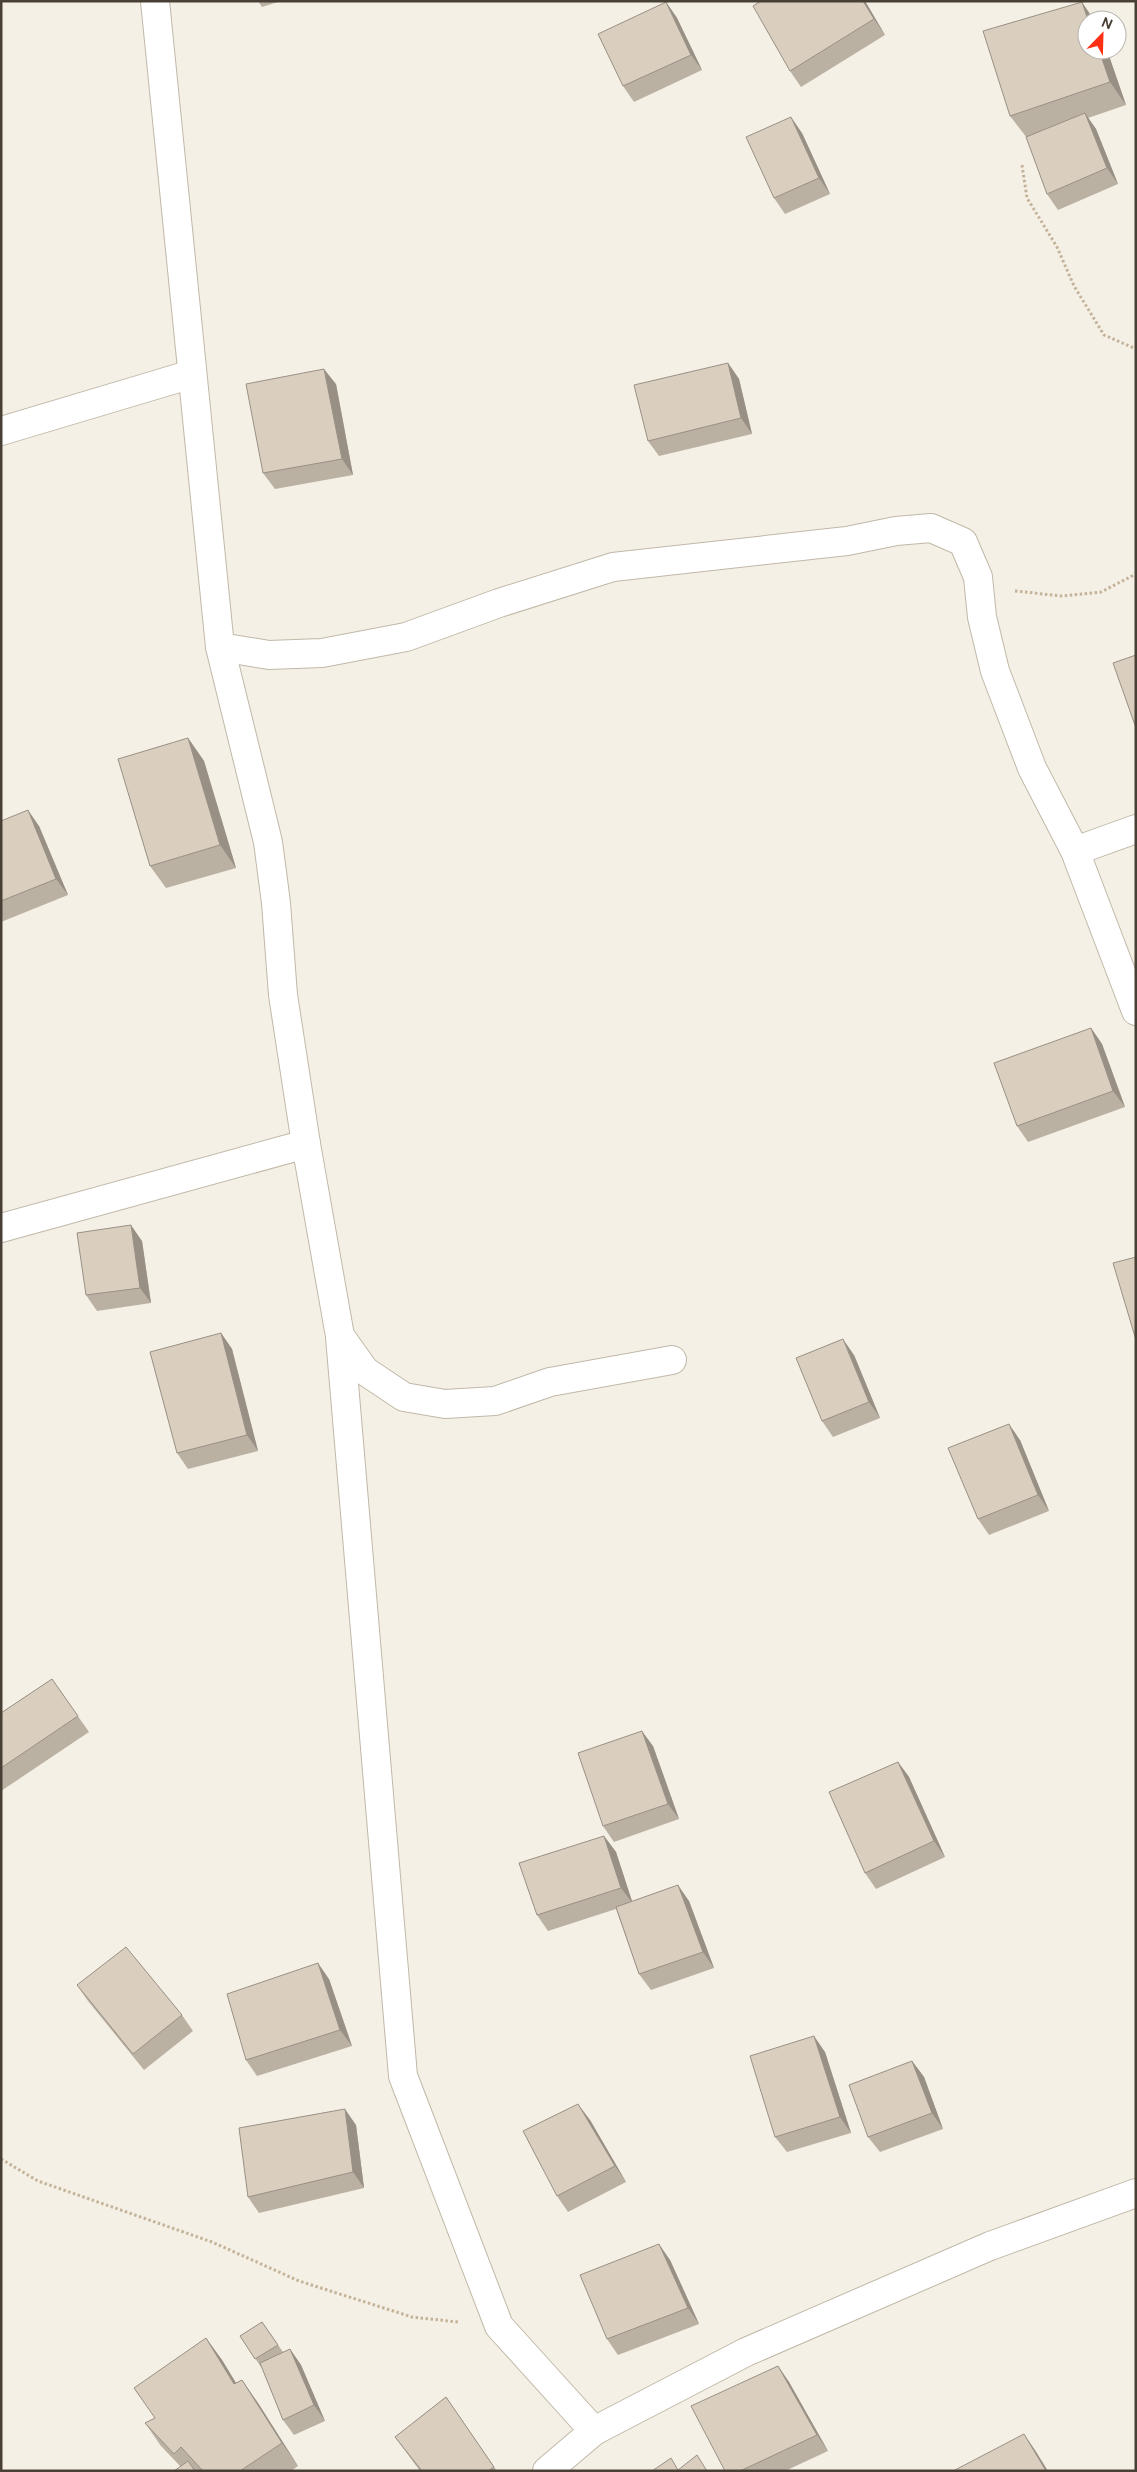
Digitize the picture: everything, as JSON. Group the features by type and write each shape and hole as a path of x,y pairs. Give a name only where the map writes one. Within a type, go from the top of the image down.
{"street":[{"path":"155,1 220,647 268,842 276,903 283,996 306,1144 340,1336 403,2076 499,2326 594,2431"},
{"path":"1,431 192,374"},
{"path":"220,647 269,655 322,653 406,637 499,602 613,568 848,541 896,531 931,528 963,542 978,576 982,617 995,671 1032,768 1075,851 1136,1011"},
{"path":"1075,851 1136,829"},
{"path":"1,1228 306,1144"},
{"path":"340,1336 365,1371 404,1397 445,1404 495,1401 550,1382 672,1360"},
{"path":"547,2471 594,2431 746,2352 990,2246 1136,2194"}],"path":[{"path":"1022,165 1027,198 1057,247 1074,286 1104,335 1136,349"},
{"path":"978,576 1014,591 1062,596 1101,592 1136,574"},
{"path":"1,2159 38,2181 212,2242 299,2281 412,2317 499,2326"}],"building":[{"path":"761,1 863,1 874,19 790,71 753,6"},
{"path":"666,2 691,55 623,86 598,34"},
{"path":"1082,2 1085,10 1077,10 1077,60 1102,60 1110,82 1010,116 983,31"},
{"path":"1085,113 1107,168 1047,194 1026,137"},
{"path":"791,117 819,178 774,198 746,137"},
{"path":"728,363 741,418 648,441 634,385"},
{"path":"324,369 342,459 263,473 246,384"},
{"path":"1136,655 1136,728 1113,663"},
{"path":"188,738 220,845 150,866 118,759"},
{"path":"28,810 56,879 1,901 1,821"},
{"path":"1091,1028 1113,1091 1017,1126 994,1063"},
{"path":"131,1225 140,1288 86,1295 77,1233"},
{"path":"1136,1257 1136,1340 1113,1263"},
{"path":"221,1333 247,1435 177,1453 150,1352"},
{"path":"843,1339 869,1402 822,1421 796,1358"},
{"path":"1009,1424 1038,1495 978,1519 948,1448"},
{"path":"52,1679 78,1716 1,1768 1,1713"},
{"path":"642,1731 668,1804 603,1826 578,1753"},
{"path":"898,1762 934,1841 865,1873 829,1792"},
{"path":"604,1836 621,1888 537,1915 519,1863"},
{"path":"678,1885 703,1952 639,1974 616,1907"},
{"path":"126,1947 182,2015 133,2054 77,1985"},
{"path":"318,1963 340,2030 246,2060 227,1994"},
{"path":"814,2036 840,2117 775,2137 750,2056"},
{"path":"912,2061 932,2113 868,2137 849,2085"},
{"path":"578,2104 615,2166 557,2196 523,2131"},
{"path":"345,2109 353,2172 248,2197 239,2128"},
{"path":"659,2244 688,2308 607,2339 580,2275"},
{"path":"262,2322 278,2345 255,2359 240,2336"},
{"path":"206,2338 234,2384 242,2380 282,2443 240,2471 203,2471 181,2447 174,2454 145,2423 155,2418 134,2388"},
{"path":"290,2349 314,2405 283,2420 260,2363"},
{"path":"778,2366 817,2435 740,2471 725,2471 691,2406"},
{"path":"446,2397 494,2467 488,2471 422,2471 395,2437"},
{"path":"1024,2434 1046,2471 955,2470"},
{"path":"697,2455 707,2471 652,2471 671,2458 678,2470"},
{"path":"188,2461 195,2471 174,2471"}]}
